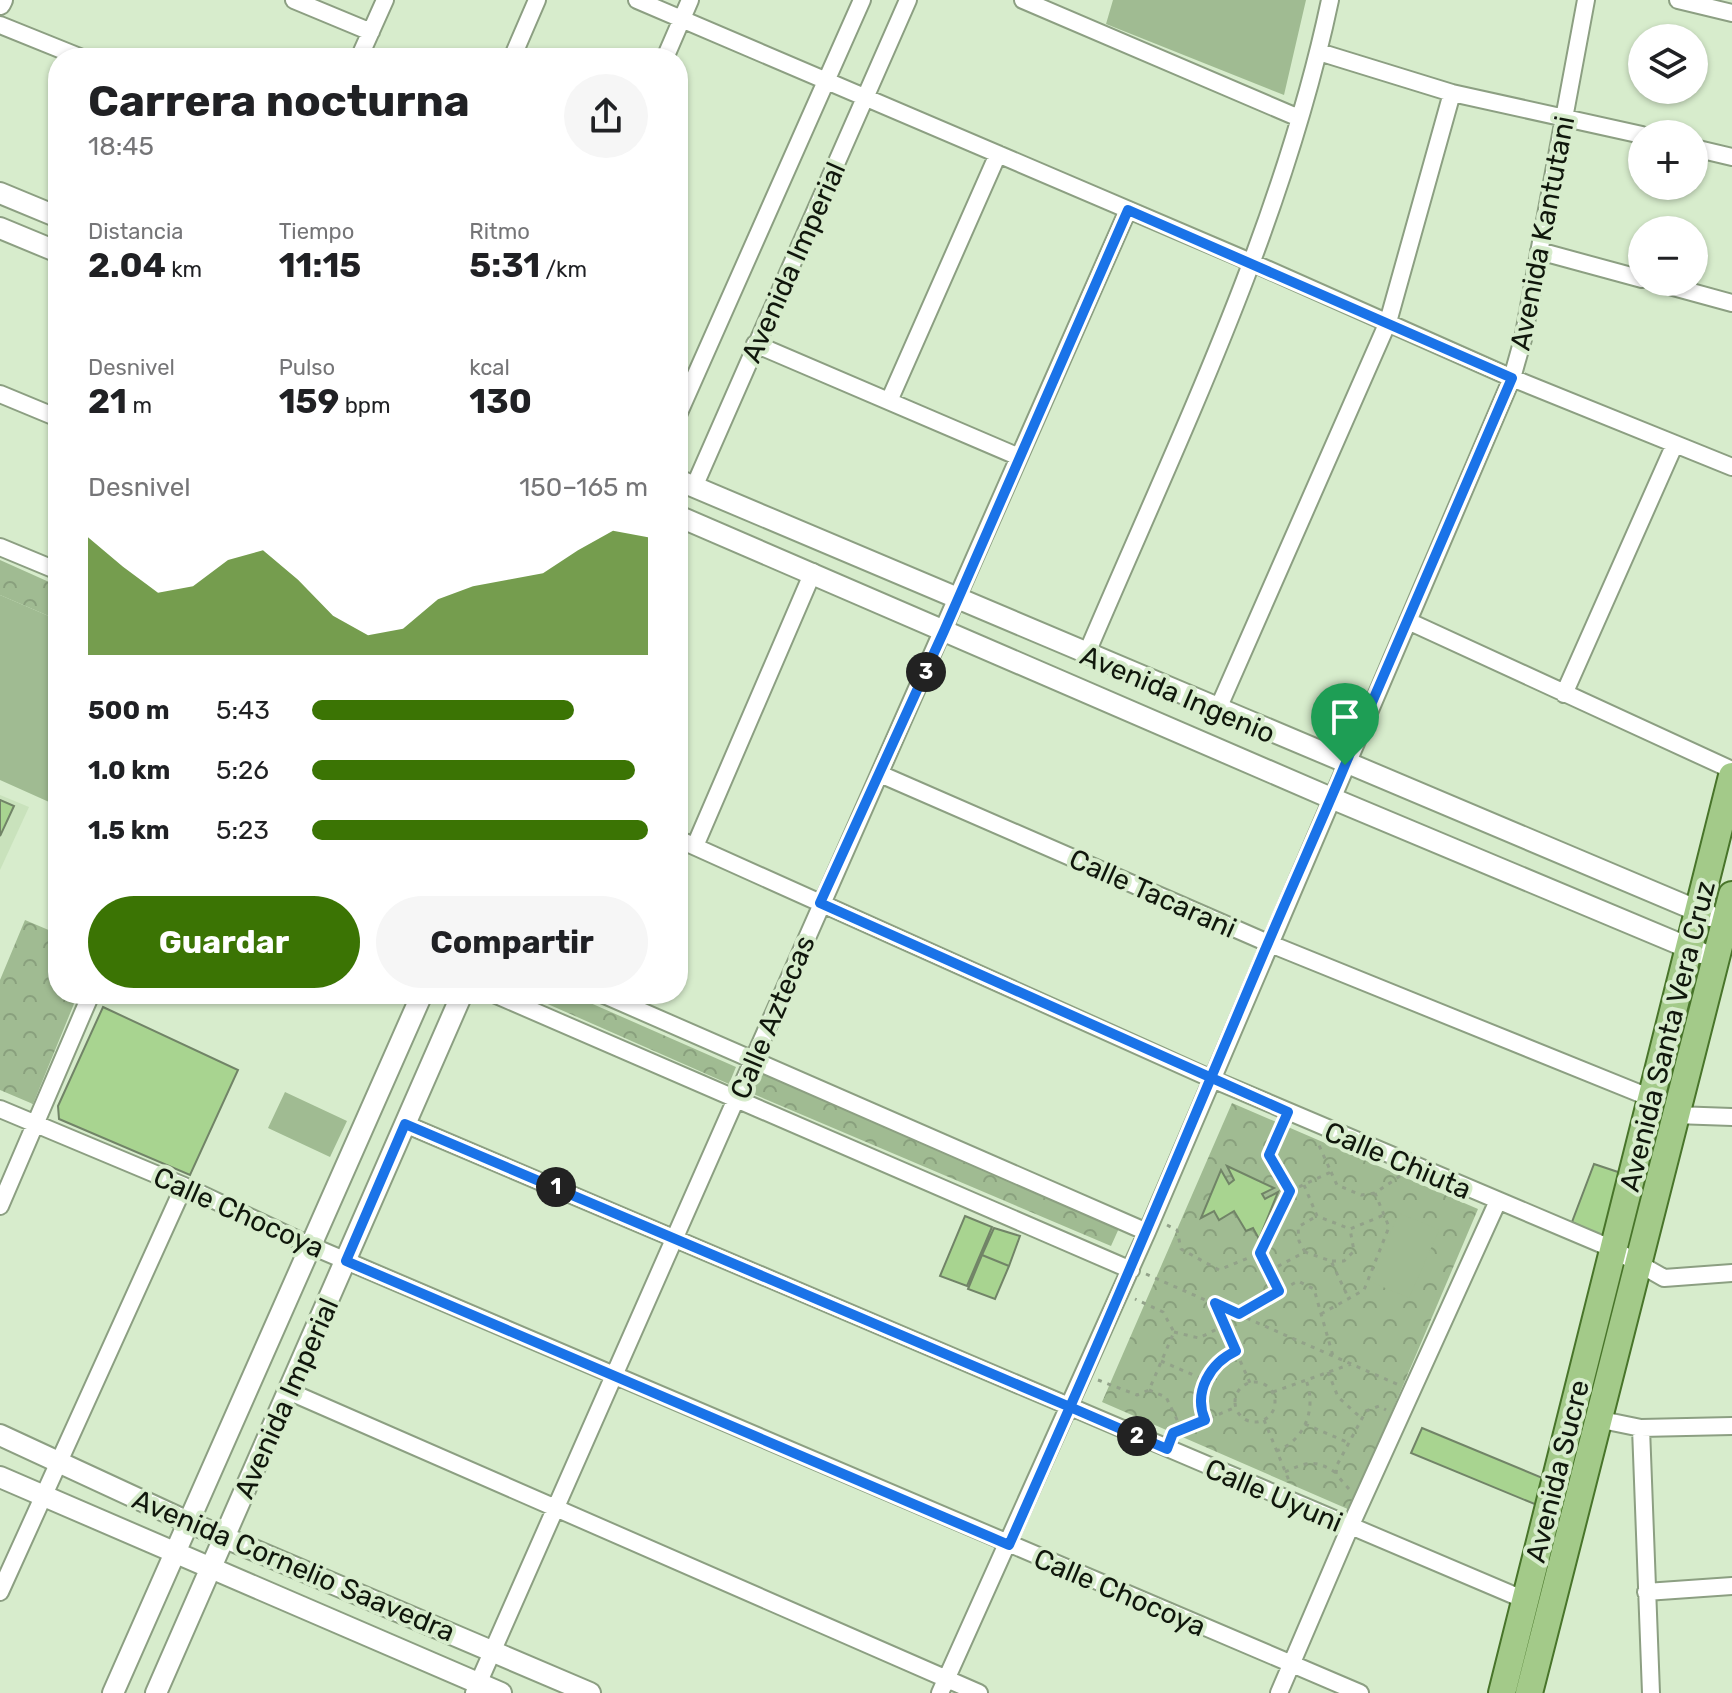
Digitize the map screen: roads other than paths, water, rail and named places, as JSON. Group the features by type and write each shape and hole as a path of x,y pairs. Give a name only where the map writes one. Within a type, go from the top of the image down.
{"main road":[{"name":"Avenida Santa Vera Cruz","path":"1613,1249 1732,773"},
{"name":"Avenida Santa Vera Cruz","path":"1636,1263 1732,895"},
{"name":"Avenida Sucre","path":"1502,1693 1613,1249"},
{"name":"Avenida Sucre","path":"1529,1693 1636,1263"}],"street":[{"path":"294,0 371,32"},
{"path":"364,48 385,0"},
{"path":"516,48 537,0"},
{"path":"637,0 1253,263 1512,378 1732,467"},
{"path":"669,48 690,0"},
{"name":"Avenida Imperial","path":"688,392 862,0"},
{"name":"Avenida Imperial","path":"688,480 755,344 908,0"},
{"path":"1023,0 1299,118"},
{"path":"1086,655 1253,263 1319,52 1330,0"},
{"name":"Avenida Kantutani","path":"943,1686 1131,1270 1268,943 1512,378 1586,0"},
{"path":"1678,0 1732,13"},
{"path":"0,25 57,48"},
{"path":"1319,52 1452,93 1628,132"},
{"path":"1217,711 1388,322 1452,93"},
{"path":"1708,151 1732,157"},
{"path":"889,401 998,154"},
{"path":"0,193 48,213"},
{"name":"Calle Aztecas","path":"476,1688 1128,210"},
{"path":"0,228 48,248"},
{"path":"1539,251 1628,275"},
{"path":"1706,296 1732,303"},
{"path":"755,344 1019,457"},
{"path":"0,394 48,414"},
{"path":"1564,694 1674,446"},
{"name":"Avenida Ingenio","path":"688,485 1345,765 1725,921"},
{"name":"Avenida Ingenio","path":"688,523 813,572 1331,798 1688,949 1716,958"},
{"path":"0,547 48,567"},
{"path":"695,846 813,572"},
{"path":"1408,621 1732,773"},
{"name":"Calle Tacarani","path":"880,774 1268,943 1651,1098"},
{"name":"Calle Chiuta","path":"688,843 1212,1079 1497,1203 1613,1249 1664,1278 1732,1273"},
{"path":"0,1206 87,1004"},
{"name":"Avenida Imperial","path":"113,1693 417,1004"},
{"name":"Avenida Imperial","path":"156,1693 458,1004"},
{"path":"517,1004 1131,1270"},
{"path":"625,1004 1150,1225"},
{"name":"Calle Chocoya","path":"0,1109 184,1186 346,1261 1360,1693"},
{"path":"1675,1115 1732,1117"},
{"name":"Calle Uyuni","path":"405,1124 1525,1600"},
{"path":"0,1592 184,1186"},
{"path":"1279,1693 1363,1497 1497,1203"},
{"path":"288,1391 943,1686 979,1693"},
{"path":"1597,1419 1641,1428 1732,1426"},
{"path":"1641,1428 1651,1693"},
{"name":"Avenida Cornelio Saavedra","path":"0,1435 188,1522 590,1693"},
{"name":"Avenida Cornelio Saavedra","path":"0,1477 476,1688 501,1693"},
{"path":"1646,1592 1732,1586"}]}
